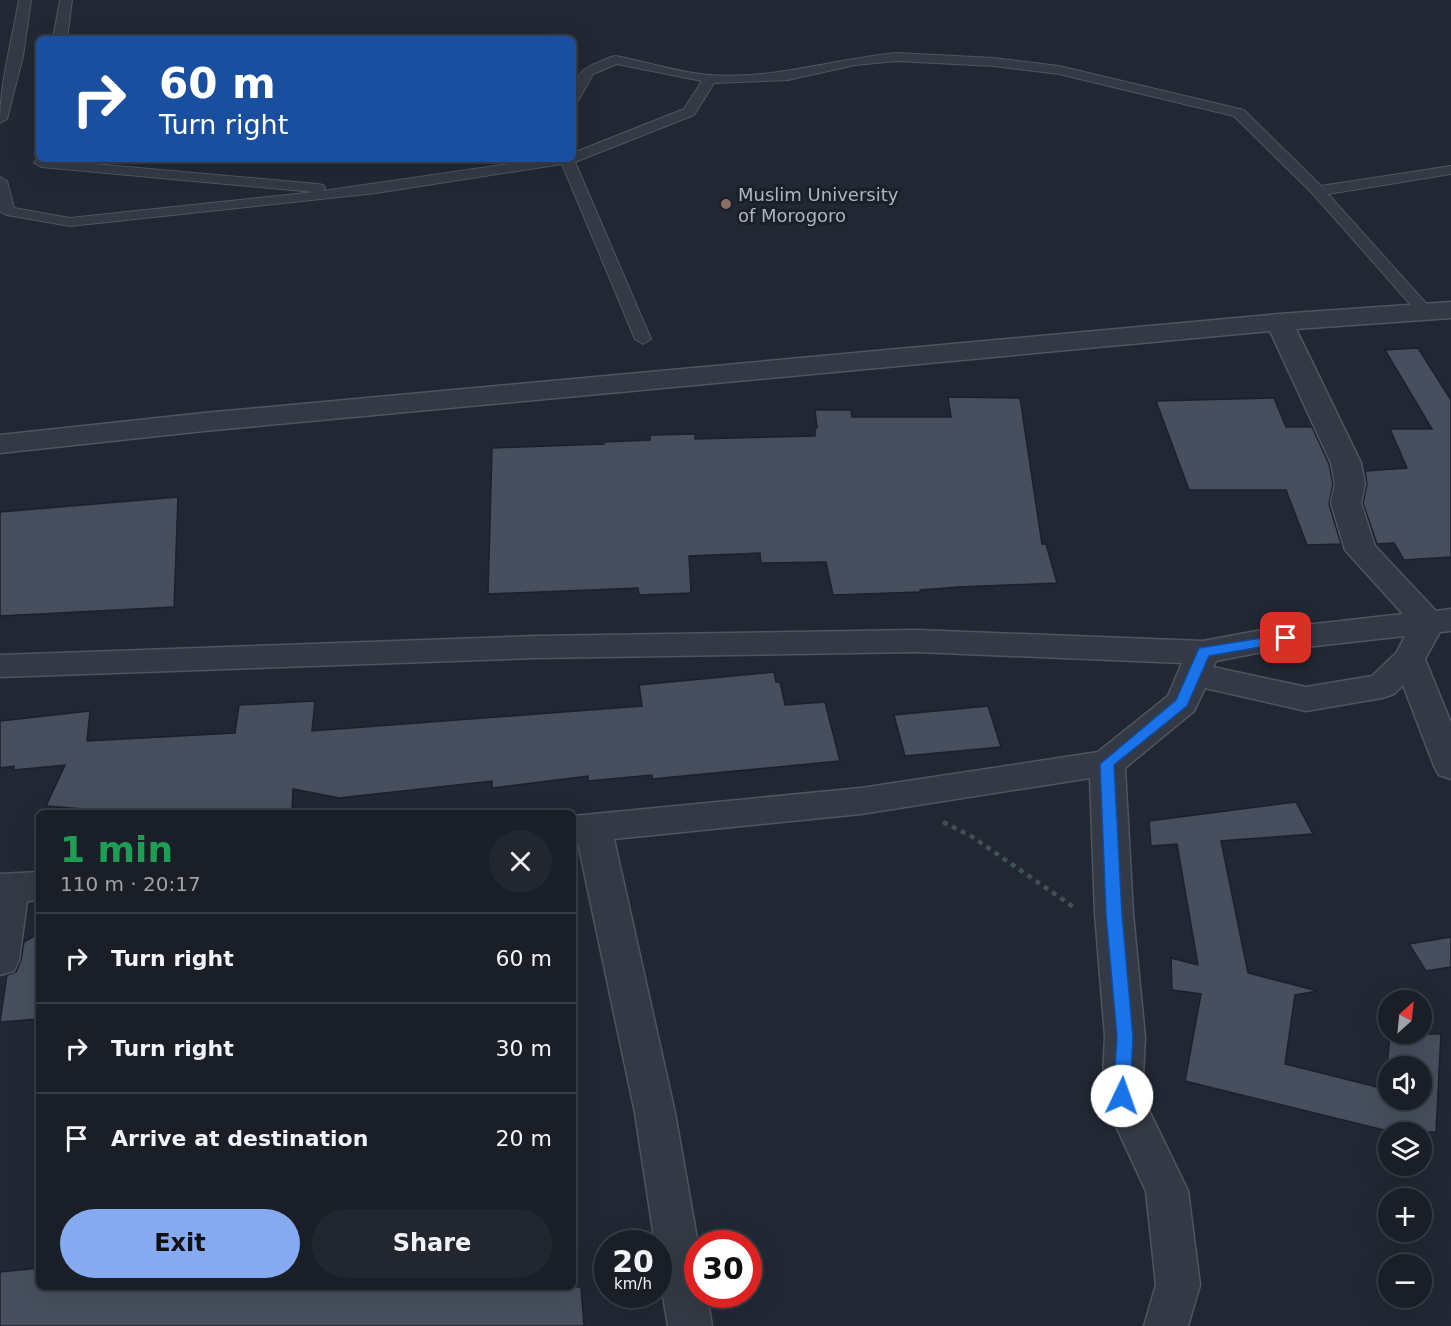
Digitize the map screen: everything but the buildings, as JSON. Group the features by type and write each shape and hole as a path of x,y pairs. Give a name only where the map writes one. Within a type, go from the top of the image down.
{"street":[{"path":"0,444 204,422 1279,322 1438,310"},
{"path":"1279,322 1346,463 1350,484 1346,503 1361,550 1440,622"},
{"path":"0,666 502,648 917,640 1199,663 1306,699 1382,686 1409,659 1440,622"},
{"path":"690,1326 655,1113 583,829 861,801 1107,764 1182,703 1199,663 1262,641 1440,622"},
{"path":"1409,659 1451,766"},
{"path":"1107,764 1114,914 1118,937 1125,1037 1122,1096 1167,1191 1178,1285 1166,1326"},
{"path":"0,960 16,887"}],"lane":[{"path":"0,119 16,56 25,0"},
{"path":"60,36 66,0"},
{"path":"576,93 588,71 616,60 710,79 788,76 855,61 896,57 994,62 1059,70 1239,113 1438,310"},
{"path":"576,156 689,112 710,79"},
{"path":"41,162 357,191"},
{"path":"0,182 7,211 70,222 357,191 549,162"},
{"path":"570,162 643,339"},
{"path":"1318,191 1451,170"}],"path":[{"path":"934,817 971,836 1021,873 1118,937"}],"place":[{"name":"Muslim University of Morogoro","path":"726,204"}],"route":[{"path":"1122,1096 1125,1037 1118,937 1114,914 1107,764 1182,703 1203,652 1286,638"}]}
